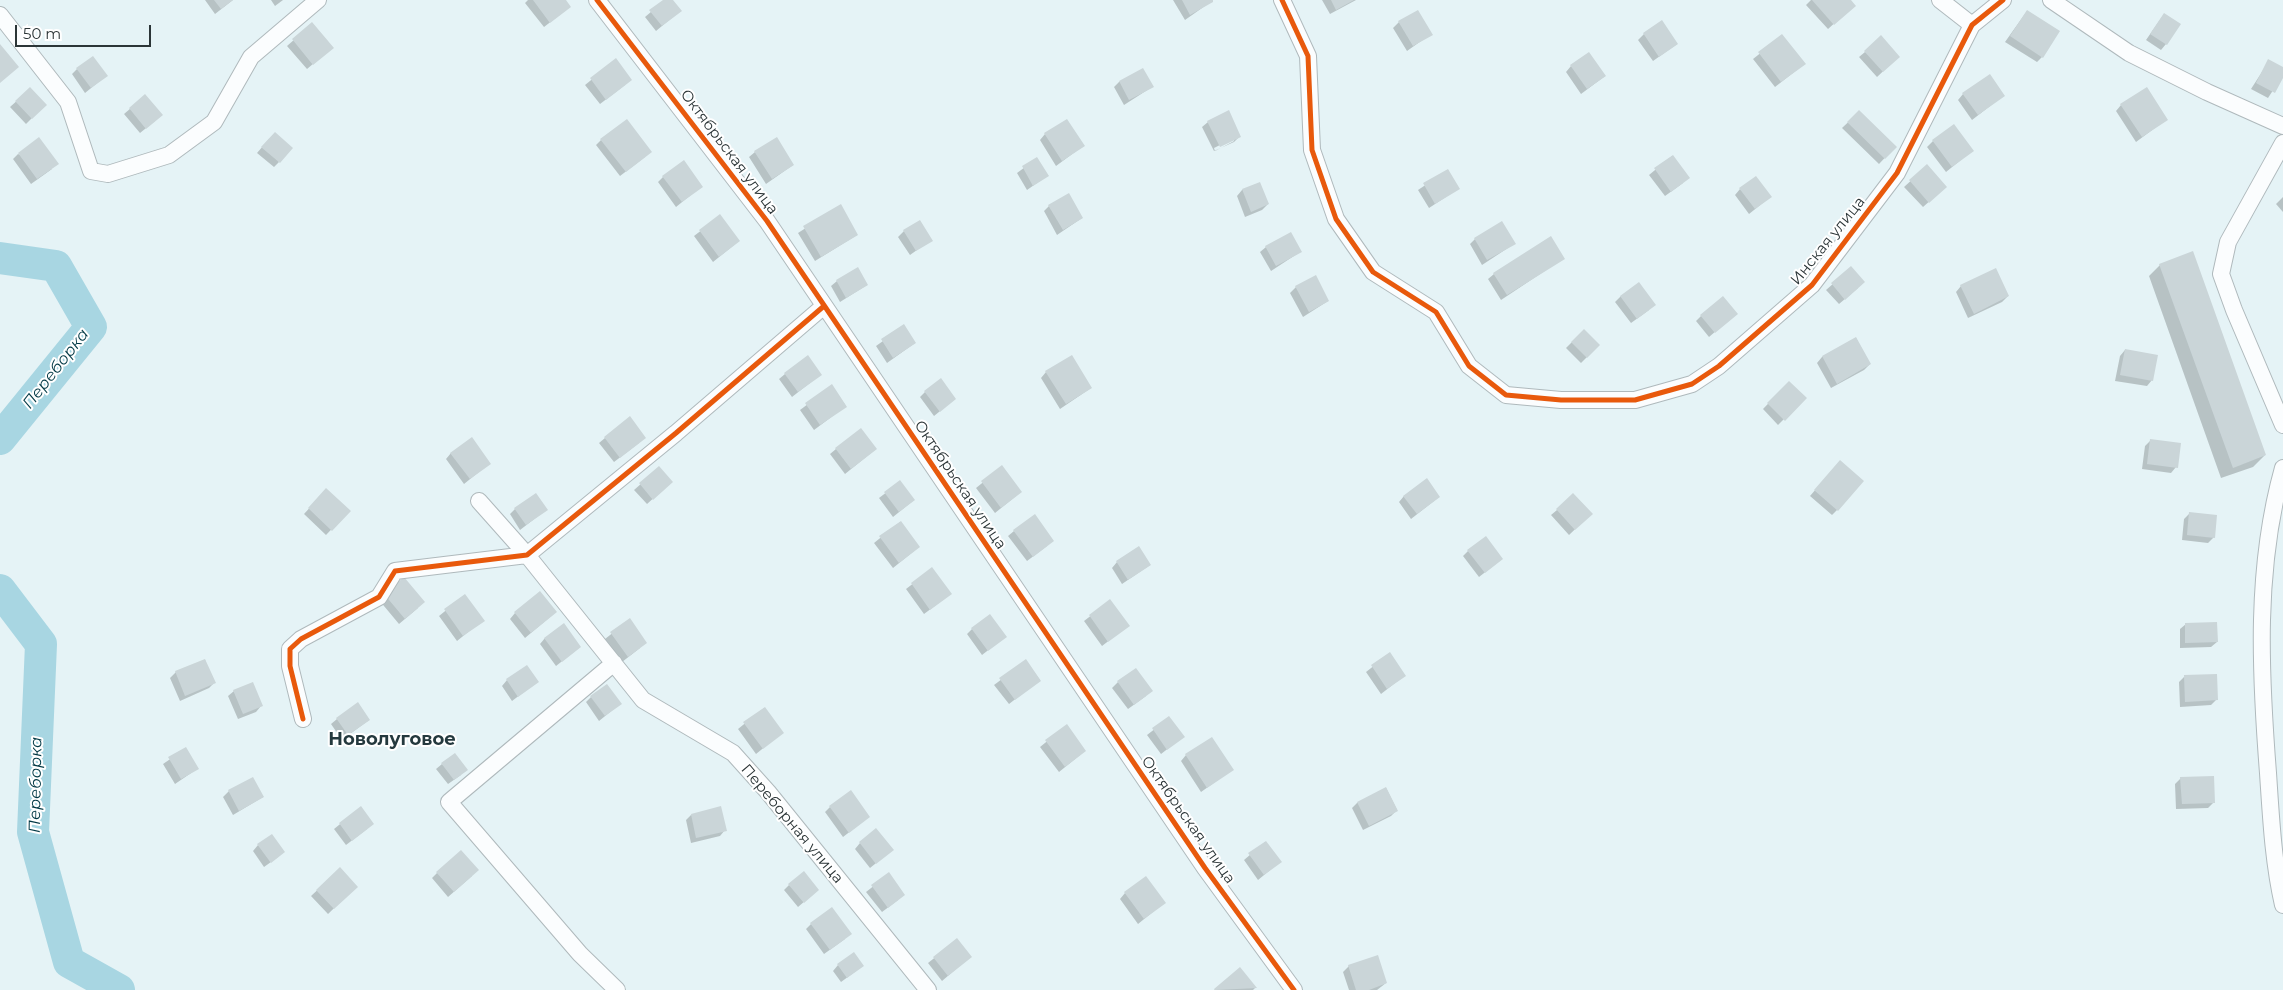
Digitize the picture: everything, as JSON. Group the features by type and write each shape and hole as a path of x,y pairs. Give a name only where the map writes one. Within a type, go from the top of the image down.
{"street":[{"path":"0,14 68,102 91,171 108,174 169,155 214,122 252,57 318,0"},
{"name":"Октябрьская улица","path":"597,0 767,221 1205,868 1294,990"},
{"name":"Инская улица","path":"1282,0 1308,56 1312,150 1336,219 1373,272 1436,312 1469,366 1506,395 1561,400 1635,400 1692,384 1719,366 1812,285 1897,173 1972,25 2003,0"},
{"path":"1940,0 1972,25"},
{"path":"2050,0 2129,53 2207,92 2283,126"},
{"path":"2283,143 2228,242 2221,274 2234,310 2283,425"},
{"path":"303,719 290,666 290,649 301,639 379,597 395,571 527,555 676,433 824,306"},
{"path":"2283,468 2274,500 2263,570 2261,689 2275,872 2283,905"},
{"name":"Переборная улица","path":"479,502 527,555 643,700 733,753 768,792 928,990"},
{"path":"614,663 449,802 580,954 617,990"}],"building":[{"path":"214,0 233,0 221,9"},
{"path":"533,0 566,0 571,7 550,23"},
{"path":"663,0 673,0 682,11 662,26 649,10"},
{"path":"1182,0 1213,0 1213,2 1190,15"},
{"path":"1331,0 1354,0 1336,10"},
{"path":"1812,0 1851,0 1856,6 1834,25"},
{"path":"1418,10 1433,35 1413,46 1398,21"},
{"path":"2027,10 2060,31 2043,58 2010,36"},
{"path":"2164,13 2181,24 2167,45 2150,34"},
{"path":"1662,20 1678,44 1659,57 1643,33"},
{"path":"312,22 334,48 313,65 292,39"},
{"path":"1782,34 1806,64 1781,82 1758,52"},
{"path":"1881,35 1900,57 1883,72 1864,51"},
{"path":"0,44 19,67 0,83"},
{"path":"1589,52 1606,76 1587,89 1570,65"},
{"path":"93,56 108,76 91,88 76,68"},
{"path":"616,58 632,80 606,100 590,78"},
{"path":"2268,59 2283,67 2283,78 2275,93 2256,83"},
{"path":"1143,68 1154,87 1129,100 1119,81"},
{"path":"1990,74 2005,96 1978,115 1962,93"},
{"path":"30,87 47,105 32,119 15,101"},
{"path":"2147,87 2168,120 2142,137 2120,104"},
{"path":"145,94 163,115 146,129 129,108"},
{"path":"1229,110 1241,137 1220,147 1207,121"},
{"path":"1859,110 1897,147 1885,159 1847,122"},
{"path":"627,119 652,152 626,172 600,139"},
{"path":"1067,119 1085,146 1062,161 1044,133"},
{"path":"1954,124 1974,151 1952,167 1932,140"},
{"path":"275,132 293,148 280,163 261,147"},
{"path":"39,137 59,164 37,179 18,153"},
{"path":"777,137 794,165 772,179 754,151"},
{"path":"1673,155 1690,178 1671,192 1654,168"},
{"path":"1037,157 1049,176 1033,186 1022,166"},
{"path":"684,160 703,187 682,202 662,176"},
{"path":"1927,164 1947,187 1929,203 1909,180"},
{"path":"1448,169 1460,189 1435,204 1423,183"},
{"path":"1756,176 1772,197 1755,209 1739,188"},
{"path":"1260,182 1269,204 1251,212 1242,189"},
{"path":"1069,193 1083,218 1063,230 1048,205"},
{"path":"841,204 858,235 821,257 803,226"},
{"path":"720,214 740,241 719,257 699,230"},
{"path":"920,220 933,241 916,251 903,230"},
{"path":"1502,221 1516,244 1487,260 1474,238"},
{"path":"1291,232 1302,252 1276,266 1265,246"},
{"path":"1551,236 1565,259 1507,295 1493,273"},
{"path":"2193,251 2266,455 2233,468 2159,264"},
{"path":"1851,266 1865,282 1845,300 1831,283"},
{"path":"858,267 868,285 846,298 836,280"},
{"path":"1996,268 2009,296 1974,314 1960,285"},
{"path":"1316,275 1329,301 1309,312 1295,286"},
{"path":"1639,282 1656,305 1637,319 1620,296"},
{"path":"1723,296 1738,314 1715,333 1700,315"},
{"path":"904,324 916,343 893,358 881,339"},
{"path":"1584,329 1600,345 1587,358 1571,342"},
{"path":"1856,337 1871,364 1837,384 1822,356"},
{"path":"2125,349 2158,355 2153,381 2120,375"},
{"path":"808,355 822,375 798,392 784,373"},
{"path":"1072,355 1092,388 1066,404 1045,371"},
{"path":"941,378 956,399 940,412 924,391"},
{"path":"1789,381 1807,398 1785,421 1767,403"},
{"path":"832,384 847,407 820,425 805,403"},
{"path":"630,416 646,438 620,458 604,437"},
{"path":"861,428 877,449 851,469 835,448"},
{"path":"472,437 491,464 470,479 450,453"},
{"path":"2150,439 2181,443 2178,468 2147,464"},
{"path":"1840,460 1864,481 1838,511 1814,490"},
{"path":"1002,465 1022,492 1001,508 981,481"},
{"path":"659,466 673,482 653,500 639,483"},
{"path":"1427,478 1440,497 1417,514 1403,496"},
{"path":"900,480 915,500 899,512 884,492"},
{"path":"326,488 351,511 332,531 308,508"},
{"path":"536,493 548,510 526,525 514,508"},
{"path":"1573,493 1593,514 1575,530 1556,509"},
{"path":"2189,512 2217,515 2215,538 2187,535"},
{"path":"1035,514 1054,541 1033,557 1013,530"},
{"path":"901,521 920,547 899,563 879,536"},
{"path":"1486,536 1503,559 1485,573 1467,550"},
{"path":"1139,546 1151,565 1128,580 1116,561"},
{"path":"932,567 952,594 930,610 911,583"},
{"path":"404,577 425,602 405,619 384,594"},
{"path":"540,591 557,612 531,633 514,612"},
{"path":"465,594 485,621 463,636 444,609"},
{"path":"1110,599 1130,626 1108,642 1089,615"},
{"path":"990,614 1007,637 988,651 971,628"},
{"path":"630,618 647,643 628,657 610,632"},
{"path":"2217,622 2218,642 2185,643 2185,623"},
{"path":"564,623 581,647 562,662 544,638"},
{"path":"1390,652 1406,676 1387,689 1371,665"},
{"path":"205,659 216,683 185,696 175,671"},
{"path":"1026,659 1041,681 1015,700 999,678"},
{"path":"527,665 539,682 518,697 506,679"},
{"path":"1136,668 1153,691 1134,705 1117,681"},
{"path":"2217,674 2218,700 2185,702 2184,675"},
{"path":"253,682 263,706 243,714 233,690"},
{"path":"607,684 622,704 605,716 590,696"},
{"path":"358,702 370,720 348,735 336,718"},
{"path":"765,707 784,733 763,749 743,722"},
{"path":"1169,716 1185,737 1167,750 1152,728"},
{"path":"1067,724 1086,751 1065,767 1045,740"},
{"path":"1212,737 1234,770 1207,788 1185,754"},
{"path":"186,747 199,769 181,779 168,757"},
{"path":"455,753 468,770 454,780 441,763"},
{"path":"2214,776 2215,803 2182,804 2180,777"},
{"path":"253,777 264,797 239,811 228,790"},
{"path":"1386,787 1398,811 1369,826 1357,802"},
{"path":"851,790 870,817 849,833 829,806"},
{"path":"361,806 374,824 352,841 339,823"},
{"path":"721,806 727,831 696,838 691,814"},
{"path":"876,828 894,850 876,864 859,842"},
{"path":"272,834 285,852 271,863 257,844"},
{"path":"1266,841 1282,862 1264,875 1248,853"},
{"path":"461,850 479,870 454,892 436,872"},
{"path":"340,867 358,887 334,909 316,890"},
{"path":"804,871 819,890 804,903 788,884"},
{"path":"889,872 905,895 888,908 871,885"},
{"path":"1146,876 1166,903 1144,919 1124,892"},
{"path":"832,907 852,934 830,950 810,923"},
{"path":"957,938 972,957 948,976 933,957"},
{"path":"854,952 864,966 847,978 837,964"},
{"path":"1378,955 1387,983 1369,990 1356,990 1348,965"},
{"path":"1240,967 1257,988 1214,989"}],"waterway":[{"name":"Переборка","path":"0,258 56,266 91,327 0,439"},
{"name":"Переборка","path":"0,590 41,644 33,832 69,962 119,990"}],"cycle path":[{"path":"597,0 767,221 1205,868 1294,990"},
{"path":"1282,0 1308,56 1312,150 1336,219 1373,272 1436,312 1469,366 1506,395 1561,400 1635,400 1692,384 1719,366 1812,285 1897,173 1972,25 2003,0"},
{"path":"303,719 290,666 290,649 301,639 379,597 395,571 527,555 676,433 824,306"}],"district":[{"name":"Новолуговое","path":"392,740"}]}
